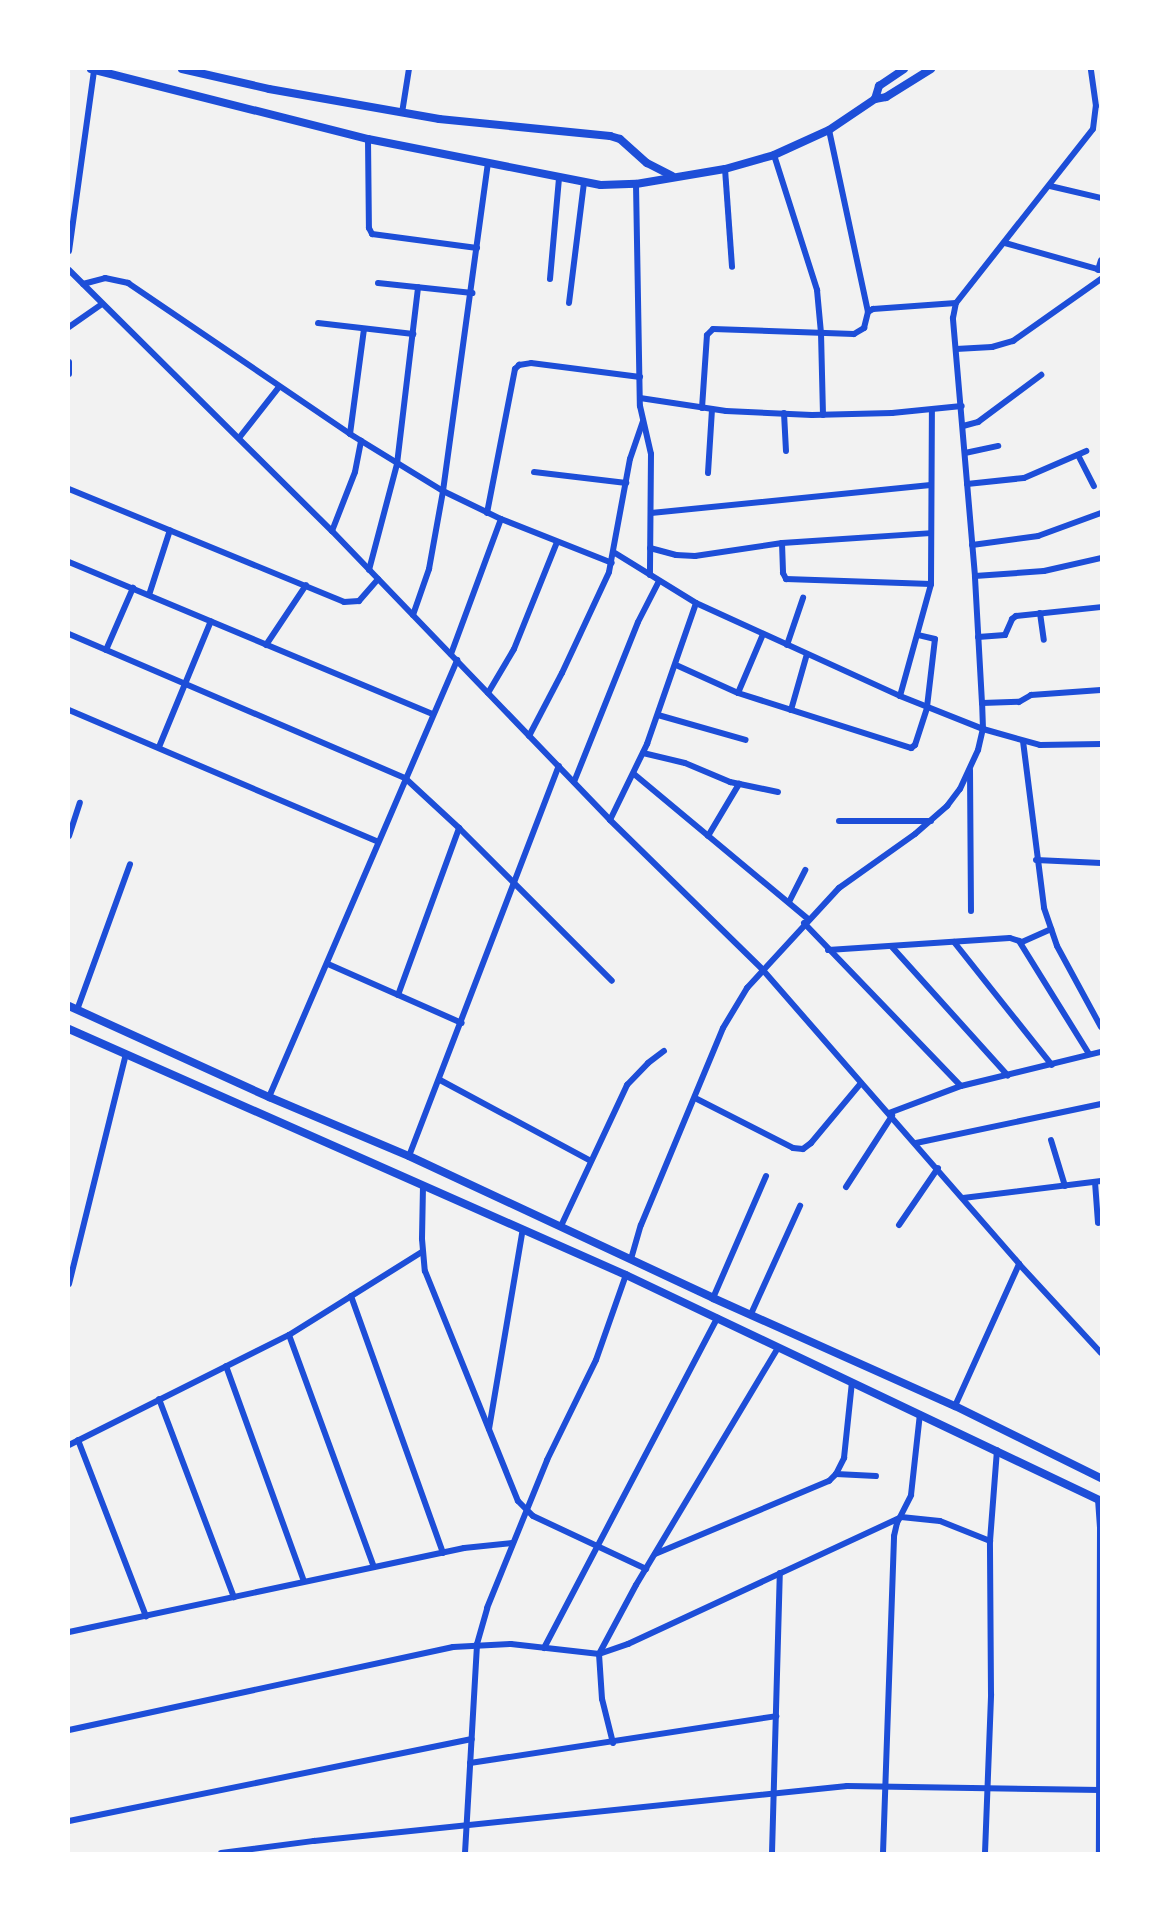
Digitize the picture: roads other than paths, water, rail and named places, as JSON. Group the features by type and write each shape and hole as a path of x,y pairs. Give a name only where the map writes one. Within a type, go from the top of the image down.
{"main road":[{"path":"92,69 368,139 584,183 636,184 672,176 725,169 774,155 829,130 875,99 886,97 931,69"},
{"path":"182,69 269,89 475,125 610,136 620,139 648,163 672,176"},
{"path":"875,99 879,86 904,69"}],"street":[{"path":"69,251 92,69"},
{"path":"402,113 409,69"},
{"path":"1092,72 1101,76"},
{"path":"631,1259 641,1225 729,1018 762,969 806,921 856,873 932,821 947,806 970,770 983,729 975,576 953,318 956,303 1093,129 1098,117 1092,72"},
{"path":"702,408 709,331 717,329 858,333 864,328 868,312 829,130"},
{"path":"368,139 370,232 378,236 477,249"},
{"path":"774,155 817,290 821,333 823,415"},
{"path":"413,615 429,569 443,491 488,164"},
{"path":"725,169 732,267"},
{"path":"550,279 559,178"},
{"path":"569,303 584,183"},
{"path":"636,184 640,398 651,454 650,575"},
{"path":"1050,186 1101,198"},
{"path":"1005,243 1100,270 1101,260"},
{"path":"69,270 332,531 610,820 762,969 938,1168 1019,1264 1101,1353"},
{"path":"83,284 105,278 128,284 350,434 443,491 501,519 612,563"},
{"path":"956,349 992,347 1012,341 1101,279"},
{"path":"378,283 472,293"},
{"path":"369,570 397,464 418,287"},
{"path":"868,312 878,308 956,303"},
{"path":"69,327 102,304"},
{"path":"318,323 413,334"},
{"path":"350,434 364,328"},
{"path":"69,362 69,374"},
{"path":"487,513 515,369 519,364 531,363 640,377"},
{"path":"963,426 978,422 1041,375"},
{"path":"239,438 279,387"},
{"path":"640,398 712,409 823,415 932,410 962,406"},
{"path":"708,473 712,409"},
{"path":"900,696 931,584 932,410"},
{"path":"784,413 786,451"},
{"path":"529,736 562,673 612,563 636,437 643,421"},
{"path":"332,531 351,482 361,441"},
{"path":"965,453 998,446"},
{"path":"967,484 1024,478 1086,451"},
{"path":"1078,455 1094,486"},
{"path":"534,472 626,483"},
{"path":"651,513 931,485"},
{"path":"69,489 350,603 359,601 378,579"},
{"path":"972,545 1038,536 1101,513"},
{"path":"451,654 501,519"},
{"path":"149,595 170,530"},
{"path":"650,548 676,555 695,556 782,543 931,533"},
{"path":"488,693 514,649 557,542"},
{"path":"782,543 783,573 786,579 931,584"},
{"path":"615,553 696,603 927,707 983,729 1023,741 1057,746 1101,744"},
{"path":"975,576 1055,569 1101,558"},
{"path":"69,562 433,714"},
{"path":"574,782 638,622 659,580"},
{"path":"266,645 306,585"},
{"path":"106,650 133,588"},
{"path":"787,645 803,598"},
{"path":"610,820 643,753 696,603"},
{"path":"978,636 1004,636 1014,616 1101,607"},
{"path":"1040,613 1044,640"},
{"path":"159,747 211,621"},
{"path":"69,634 405,778 459,828 512,884 612,981"},
{"path":"738,693 763,634"},
{"path":"676,665 738,693 911,748 915,745 927,707 935,639 917,635"},
{"path":"791,710 807,654"},
{"path":"269,1096 328,964 457,660"},
{"path":"982,703 1019,702 1031,695 1101,690"},
{"path":"69,710 378,842"},
{"path":"658,715 746,740"},
{"path":"1023,741 1036,860 1044,908 1051,929 1101,1027"},
{"path":"643,753 685,763 719,779 778,792"},
{"path":"410,1156 559,766"},
{"path":"970,770 971,911"},
{"path":"634,774 789,902 828,950 961,1086"},
{"path":"708,836 739,784"},
{"path":"69,836 80,803"},
{"path":"839,820 932,821"},
{"path":"398,995 459,828"},
{"path":"1036,860 1101,863"},
{"path":"130,864 73,1008 410,1156 712,1298 955,1406 1101,1478"},
{"path":"789,902 805,870"},
{"path":"828,950 1013,938 1025,941 1051,929"},
{"path":"1019,941 1089,1054"},
{"path":"954,942 1052,1065"},
{"path":"892,947 1008,1076"},
{"path":"328,964 462,1023"},
{"path":"69,1029 626,1275 1099,1500 1100,1853"},
{"path":"561,1226 627,1085 640,1070 664,1051"},
{"path":"846,1187 891,1115 961,1086 1101,1052"},
{"path":"69,1284 126,1054"},
{"path":"440,1080 591,1161"},
{"path":"695,1098 793,1148 803,1149 861,1083"},
{"path":"916,1143 1101,1104"},
{"path":"1051,1140 1065,1186"},
{"path":"899,1225 938,1168"},
{"path":"712,1298 766,1176"},
{"path":"963,1198 1098,1182 1098,1223"},
{"path":"423,1186 422,1252 431,1289 514,1493 526,1511 646,1569"},
{"path":"751,1314 800,1206"},
{"path":"489,1431 523,1229"},
{"path":"69,1241 79,1245"},
{"path":"69,1445 290,1335 422,1252"},
{"path":"955,1406 1019,1264"},
{"path":"465,1853 477,1644 487,1608 547,1460 596,1360 626,1275"},
{"path":"351,1296 443,1553"},
{"path":"544,1648 717,1318"},
{"path":"290,1335 374,1567"},
{"path":"613,1743 602,1699 599,1654 646,1569 778,1348"},
{"path":"226,1366 304,1581"},
{"path":"655,1555 819,1486 836,1474 844,1458 852,1382"},
{"path":"159,1399 234,1597"},
{"path":"883,1853 894,1536 910,1495 920,1414"},
{"path":"78,1440 146,1616"},
{"path":"985,1853 991,1694 990,1541 997,1450"},
{"path":"836,1474 876,1476"},
{"path":"69,1730 477,1644 599,1654 621,1647 901,1517 940,1521 990,1541"},
{"path":"69,1632 443,1553 512,1543"},
{"path":"772,1853 780,1573"},
{"path":"470,1762 613,1743 776,1716"},
{"path":"69,1821 472,1739"},
{"path":"221,1853 314,1841 838,1786 1100,1790"}]}
